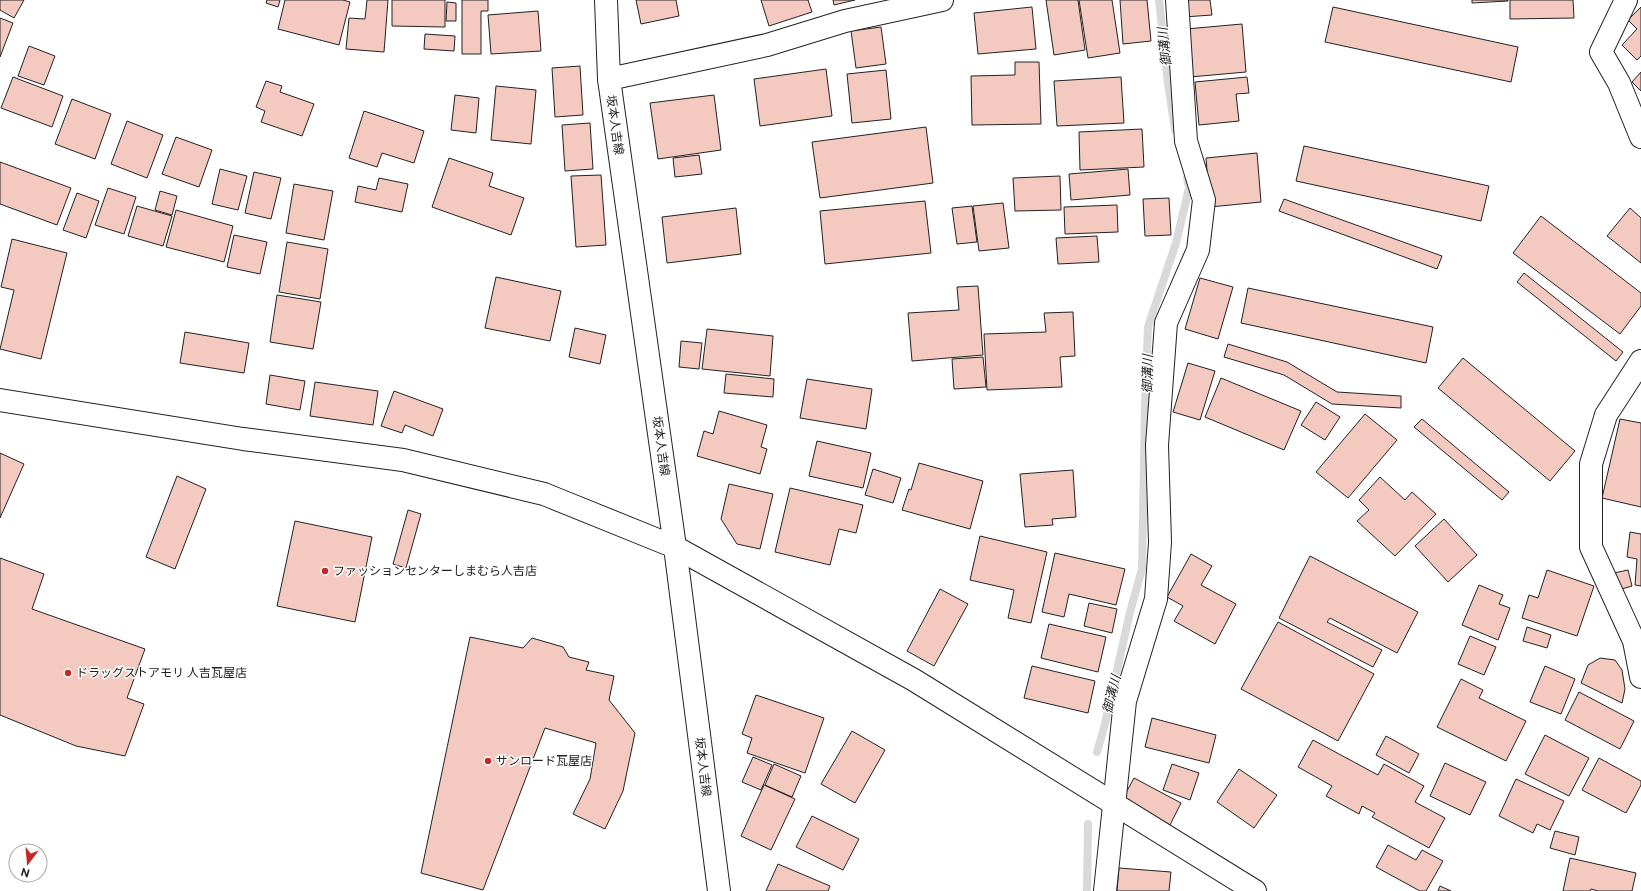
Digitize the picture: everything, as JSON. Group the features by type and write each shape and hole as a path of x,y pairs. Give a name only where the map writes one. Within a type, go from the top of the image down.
{"street":[{"name":"坂本人吉線","path":"606,0 609,79 675,547 719,891"},
{"path":"609,79 767,45 845,21 942,0"},
{"path":"1105,891 1125,701 1156,598 1160,542 1157,445 1166,323 1198,250 1204,200 1186,141 1176,0"},
{"path":"1626,0 1601,52 1619,83 1641,137"},
{"path":"1641,361 1606,415 1591,464 1591,547 1634,641 1641,677"},
{"path":"0,400 243,439 403,460 544,494 675,547 914,680 1255,891"}],"building":[{"path":"0,0 24,0 14,18 0,10"},
{"path":"267,0 280,0 278,7 266,3"},
{"path":"285,0 343,0 350,2 339,45 278,29"},
{"path":"367,0 388,0 384,52 346,49 349,18 365,19"},
{"path":"392,0 445,0 445,27 392,26"},
{"path":"462,0 488,0 488,11 481,11 481,54 462,54"},
{"path":"636,0 676,0 679,16 641,24"},
{"path":"761,0 808,0 812,12 769,26"},
{"path":"833,0 855,0 834,5"},
{"path":"1046,0 1078,0 1085,50 1054,55"},
{"path":"1079,0 1112,0 1120,53 1088,58"},
{"path":"1120,0 1147,0 1151,41 1123,44"},
{"path":"1182,0 1210,0 1212,15 1184,17"},
{"path":"1472,0 1508,0 1508,1 1472,3"},
{"path":"1510,0 1573,0 1574,18 1510,19"},
{"path":"447,2 456,3 456,21 446,21"},
{"path":"1032,7 1036,49 978,54 974,13"},
{"path":"1333,7 1518,47 1511,82 1325,42"},
{"path":"1641,7 1641,56 1637,60 1622,45 1637,29 1628,20"},
{"path":"538,11 541,51 491,54 488,15"},
{"path":"0,18 13,23 0,57"},
{"path":"1242,24 1246,72 1190,77 1186,29"},
{"path":"881,27 886,64 856,68 851,31"},
{"path":"425,34 455,36 454,51 424,49"},
{"path":"29,46 55,56 44,85 18,76"},
{"path":"1015,62 1039,62 1041,124 972,125 971,76 1015,75"},
{"path":"580,66 583,115 555,117 552,68"},
{"path":"826,69 832,116 760,126 754,79"},
{"path":"886,70 891,119 852,123 847,74"},
{"path":"1641,72 1641,91 1632,82"},
{"path":"13,77 63,96 52,127 1,108"},
{"path":"1121,77 1124,123 1057,126 1054,81"},
{"path":"1247,77 1249,93 1236,94 1239,121 1199,125 1195,82"},
{"path":"266,81 282,86 280,92 314,104 302,136 261,122 265,111 256,107"},
{"path":"496,86 536,90 531,144 491,140"},
{"path":"455,95 479,98 476,133 451,130"},
{"path":"714,95 721,150 658,159 650,103"},
{"path":"72,99 111,114 95,159 55,144"},
{"path":"364,111 424,131 414,163 382,153 377,167 349,158"},
{"path":"127,121 163,135 147,178 111,164"},
{"path":"590,123 593,169 565,171 562,125"},
{"path":"926,127 933,183 820,198 812,142"},
{"path":"1142,129 1144,167 1080,170 1079,132"},
{"path":"176,137 212,150 199,187 162,174"},
{"path":"1304,146 1489,186 1481,221 1296,181"},
{"path":"1257,153 1261,202 1210,207 1206,158"},
{"path":"699,155 702,174 675,177 673,158"},
{"path":"449,158 493,173 489,186 524,198 511,235 432,207"},
{"path":"0,162 71,188 57,225 0,204"},
{"path":"220,169 247,176 238,210 212,204"},
{"path":"1128,169 1130,195 1071,200 1069,174"},
{"path":"254,172 281,178 271,219 245,213"},
{"path":"601,175 606,245 576,247 571,176"},
{"path":"1060,176 1061,210 1015,211 1013,178"},
{"path":"379,178 408,184 402,212 355,202 358,186 376,190"},
{"path":"294,184 333,191 324,240 286,233"},
{"path":"108,188 136,197 124,234 95,225"},
{"path":"160,191 177,196 172,215 155,210"},
{"path":"77,193 99,201 86,238 63,230"},
{"path":"1169,198 1171,235 1145,236 1143,199"},
{"path":"1284,199 1442,256 1437,269 1279,211"},
{"path":"925,201 931,253 825,264 820,211"},
{"path":"1003,203 1009,248 979,251 973,206"},
{"path":"1117,205 1118,232 1065,234 1064,207"},
{"path":"137,206 172,216 163,246 128,236"},
{"path":"972,206 977,242 957,244 952,208"},
{"path":"736,208 741,254 667,263 662,217"},
{"path":"1630,208 1641,218 1641,263 1607,236"},
{"path":"176,210 233,226 224,262 166,247"},
{"path":"1541,216 1641,293 1641,306 1620,334 1513,253"},
{"path":"234,235 267,242 260,274 227,267"},
{"path":"1097,236 1099,262 1058,264 1056,238"},
{"path":"12,239 67,253 41,359 0,349 14,290 1,287"},
{"path":"287,242 328,249 320,299 279,292"},
{"path":"1524,273 1623,352 1616,361 1517,282"},
{"path":"496,277 561,291 550,341 485,328"},
{"path":"1200,278 1233,287 1218,339 1185,329"},
{"path":"978,286 983,355 912,361 908,313 959,310 957,287"},
{"path":"1248,288 1433,327 1426,363 1241,323"},
{"path":"277,295 321,302 313,349 270,342"},
{"path":"1073,312 1075,356 1060,357 1062,387 987,390 984,334 1046,332 1044,313"},
{"path":"575,328 606,335 600,364 569,357"},
{"path":"707,329 773,336 770,376 702,369"},
{"path":"185,332 249,343 244,373 180,363"},
{"path":"681,341 702,343 699,369 679,367"},
{"path":"1228,344 1287,362 1337,392 1401,396 1401,408 1332,404 1284,375 1224,357"},
{"path":"983,357 986,387 954,389 952,359"},
{"path":"1463,358 1575,451 1550,481 1438,388"},
{"path":"1188,363 1215,371 1200,420 1173,412"},
{"path":"726,374 774,379 773,397 724,393"},
{"path":"270,375 305,381 300,410 266,404"},
{"path":"1221,378 1301,411 1284,450 1205,417"},
{"path":"807,379 872,389 866,429 800,418"},
{"path":"315,382 378,391 373,425 310,416"},
{"path":"394,391 443,409 433,436 405,425 402,433 381,426"},
{"path":"1316,402 1340,417 1325,440 1301,425"},
{"path":"719,411 767,425 761,447 767,449 760,474 697,456 704,431 713,434"},
{"path":"1365,414 1397,440 1348,498 1316,472"},
{"path":"1422,419 1509,492 1502,500 1414,427"},
{"path":"1620,419 1641,423 1641,507 1602,498"},
{"path":"817,441 871,453 863,488 809,476"},
{"path":"0,453 24,464 0,518"},
{"path":"919,463 983,481 970,529 902,510 909,489 911,490"},
{"path":"873,469 901,478 893,503 865,495"},
{"path":"1073,470 1076,517 1052,519 1053,525 1025,527 1020,474"},
{"path":"177,476 206,489 175,569 146,557"},
{"path":"1380,477 1405,500 1412,492 1436,514 1395,556 1357,521 1369,510 1359,500"},
{"path":"729,484 773,494 760,549 737,544 721,519"},
{"path":"790,488 863,505 856,533 839,529 830,565 775,552"},
{"path":"408,510 421,514 406,568 393,564"},
{"path":"1444,519 1477,555 1448,582 1415,546"},
{"name":"ファッションセンターしまむら人吉店","path":"295,521 372,537 355,622 277,606"},
{"path":"1630,532 1641,534 1641,586 1635,585 1637,559 1627,557"},
{"path":"980,536 1047,552 1031,623 1008,618 1014,590 970,580"},
{"path":"1055,553 1125,569 1116,605 1069,594 1064,617 1042,612"},
{"path":"1191,554 1212,566 1201,585 1236,604 1215,644 1174,621 1183,606 1167,597"},
{"path":"1310,556 1418,612 1397,653 1330,618 1327,622 1382,650 1373,667 1279,618"},
{"name":"ドラッグストアモリ 人吉瓦屋店","path":"0,558 44,574 32,609 145,649 127,698 144,704 125,756 76,746 0,715"},
{"path":"1547,570 1594,586 1577,636 1522,618 1529,595 1538,598"},
{"path":"1628,570 1632,586 1618,590 1614,573"},
{"path":"1479,585 1503,595 1499,604 1510,608 1498,640 1462,625"},
{"path":"940,589 968,604 934,666 907,651"},
{"path":"1089,603 1117,609 1112,633 1084,626"},
{"path":"1278,622 1374,674 1338,741 1241,689"},
{"path":"1049,624 1106,637 1098,672 1041,658"},
{"path":"1527,627 1551,635 1547,648 1523,641"},
{"path":"1470,636 1496,647 1484,675 1458,664"},
{"name":"サンロード瓦屋店","path":"470,637 523,648 532,638 563,647 569,657 589,662 586,670 614,676 609,700 635,733 623,791 605,829 573,814 590,779 596,743 545,728 483,890 421,873"},
{"path":"1600,658 1615,660 1622,670 1625,689 1622,703 1581,683 1588,665"},
{"path":"1032,666 1095,681 1088,713 1024,698"},
{"path":"1545,666 1575,679 1561,714 1530,702"},
{"path":"1461,679 1483,690 1479,698 1526,721 1506,761 1437,727"},
{"path":"1579,692 1634,721 1620,749 1565,720"},
{"path":"756,695 824,718 805,773 747,753 752,738 742,734"},
{"path":"1152,718 1216,735 1209,763 1145,747"},
{"path":"852,731 885,750 855,803 821,784"},
{"path":"1545,735 1589,758 1569,796 1525,774"},
{"path":"1386,736 1419,754 1409,773 1376,755"},
{"path":"1313,740 1378,775 1384,764 1424,786 1415,802 1445,818 1429,848 1372,817 1375,813 1362,806 1359,814 1326,796 1332,786 1298,767"},
{"path":"753,757 772,765 761,790 742,782"},
{"path":"1599,758 1641,781 1641,785 1626,813 1582,790"},
{"path":"1445,763 1486,782 1470,815 1430,796"},
{"path":"774,764 801,776 792,797 765,785"},
{"path":"1172,764 1199,773 1190,800 1163,790"},
{"path":"1239,769 1277,795 1254,828 1217,802"},
{"path":"1134,778 1181,803 1170,825 1122,800"},
{"path":"1516,779 1564,801 1550,830 1537,824 1533,833 1499,816"},
{"path":"764,785 795,799 771,850 741,836"},
{"path":"812,816 859,839 843,870 796,847"},
{"path":"1555,831 1579,837 1575,855 1550,848"},
{"path":"1388,845 1416,860 1422,850 1443,861 1426,891 1420,891 1376,867"},
{"path":"1570,858 1636,873 1632,891 1598,891 1591,889 1590,891 1563,891"},
{"path":"778,864 830,886 828,891 766,891"},
{"path":"1119,868 1171,872 1169,891 1117,891"},
{"path":"1440,886 1451,891 1438,891"}],"waterway":[{"name":"御溝川","path":"1159,0 1168,83 1175,130"},
{"name":"御溝川","path":"1097,752 1105,724 1130,612 1142,569 1148,327 1176,243 1189,188 1187,178"},
{"name":"御溝川","path":"1087,891 1088,824"}],"place":[{"name":"ファッションセンターしまむら人吉店","path":"325,571"},
{"name":"ドラッグストアモリ 人吉瓦屋店","path":"68,673"},
{"name":"サンロード瓦屋店","path":"488,761"}]}
